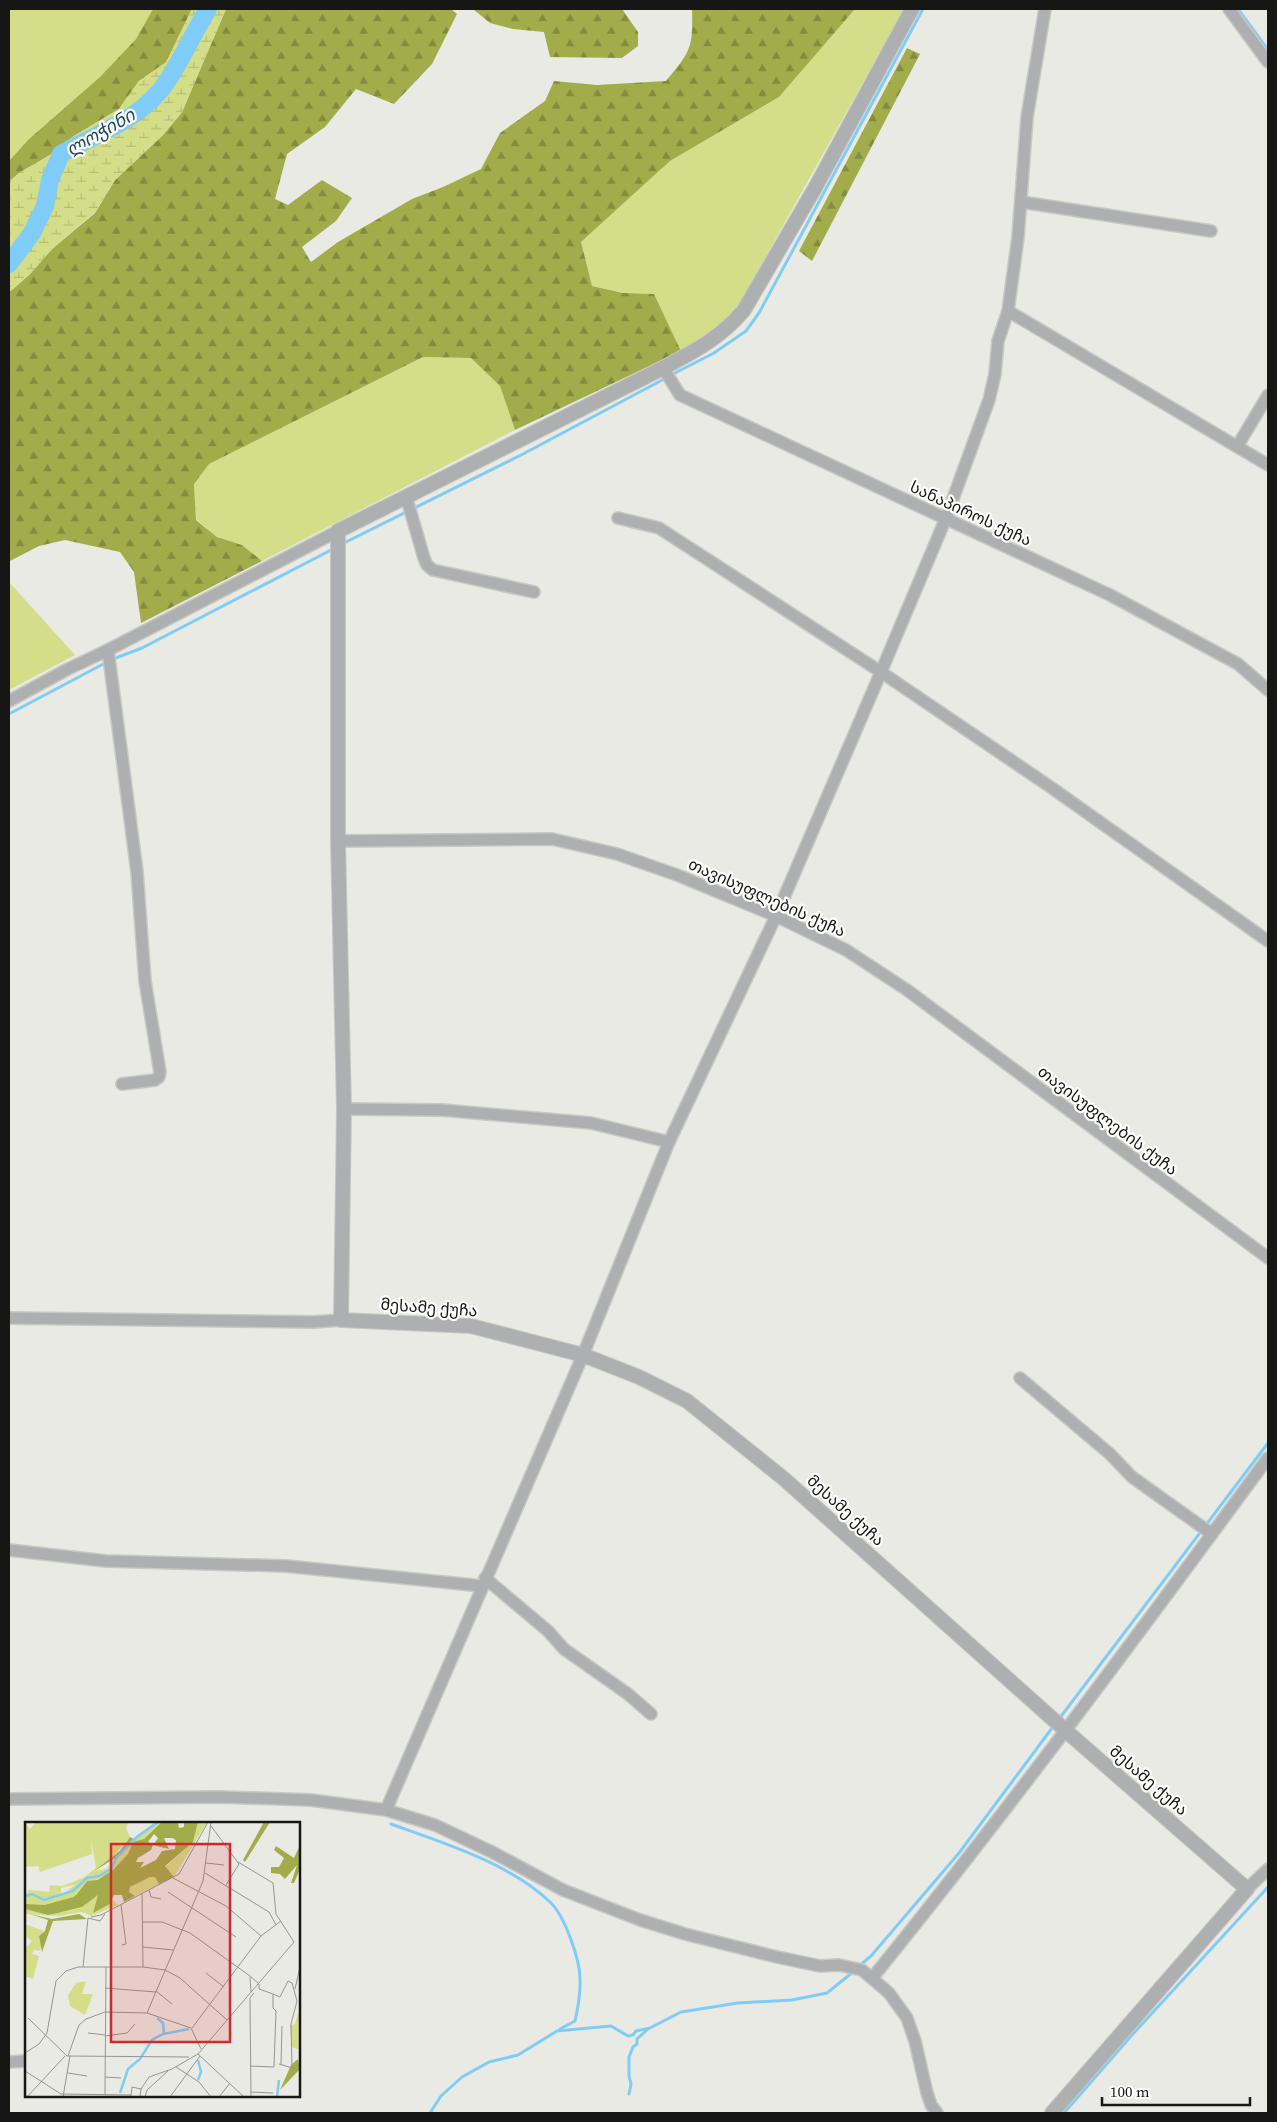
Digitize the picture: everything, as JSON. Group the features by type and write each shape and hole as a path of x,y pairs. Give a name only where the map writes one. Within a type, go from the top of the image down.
{"street":[{"path":"9,701 406,496 663,368 714,339 732,325 744,310 820,179 912,9"},
{"path":"386,1810 583,1355 670,1142 776,916 946,518 989,400 995,374 998,341 1008,311 1018,236 1027,117 1045,9"},
{"path":"1229,9 1268,62"},
{"path":"1021,202 1211,232"},
{"path":"1008,311 1238,445 1268,465"},
{"name":"სანაპიროს ქუჩა","path":"663,368 680,395 1118,600 1238,664 1268,690"},
{"path":"1238,445 1268,395"},
{"path":"406,496 427,565 434,570 534,592"},
{"path":"618,518 659,528 881,672 1049,786 1268,941"},
{"path":"9,1318 314,1322 342,1320 344,1109 338,841 338,531"},
{"path":"108,650 137,872 145,981 160,1072 159,1077 154,1080 122,1084"},
{"name":"თავისუფლების ქუჩა","path":"338,841 552,839 617,854 726,894 776,916 846,950 907,990 1268,1258"},
{"path":"344,1109 442,1110 591,1123 670,1142"},
{"name":"მესამე ქუჩა","path":"342,1320 472,1326 583,1355 687,1400 738,1440 899,1580 1065,1730 1247,1889"},
{"path":"1020,1378 1110,1454 1132,1477 1212,1534"},
{"path":"873,1977 936,1899 1065,1730 1268,1458"},
{"path":"9,1550 106,1561 286,1566 484,1582 548,1631 564,1650 628,1694 651,1714"},
{"path":"9,1799 220,1797 311,1800 386,1810 435,1825 492,1852 563,1890 640,1920 684,1934 777,1957 820,1966 853,1967 862,1970 873,1977 889,1993 907,2018 915,2041 927,2093 937,2113"},
{"path":"1052,2113 1247,1889 1268,1869"},
{"path":"9,2062 25,2061"}],"green space":[{"path":"9,9 153,9 136,39 100,77 29,139 9,161"},
{"path":"153,9 192,9 166,63 139,81 119,109 74,136 50,155 19,173 9,182 9,161 29,139 100,77 136,39"},
{"path":"192,9 226,9 182,112 163,135 115,180 95,212 52,249 30,274 9,291 9,182 19,173 50,155 74,136 119,109 139,81 166,62"},
{"path":"226,9 451,9 457,14 432,64 394,104 356,89 325,127 287,154 275,199 288,205 322,180 352,198 336,221 302,247 311,262 338,242 412,199 481,169 500,133 545,101 554,81 597,85 666,81 681,63 689,48 692,32 692,9 855,9 779,97 670,161 581,242 592,286 623,293 654,294 681,351 515,430 500,386 471,358 423,357 209,464 194,484 196,520 217,537 242,545 262,561 141,623 134,572 120,552 65,540 39,546 10,561 9,564 9,291 30,274 52,249 95,213 115,180 163,135 182,112"},
{"path":"473,9 622,9 638,32 638,46 622,58 550,57 544,32 513,29 490,23"},
{"path":"855,9 904,9 742,299 727,319 681,351 654,294 623,293 592,286 581,242 670,161 779,97"},
{"path":"907,48 920,54 812,261 799,251"},
{"path":"423,357 471,358 500,386 515,430 262,561 242,545 217,537 196,519 194,484 209,464"},
{"path":"9,582 75,655 9,690"}],"waterway":[{"name":"ლოჭინი","path":"9,264 32,233 45,206 50,180 61,154 133,115 146,105 168,80 208,9"},
{"path":"671,375 714,353 746,331 759,313 923,9"},
{"path":"1238,9 1268,50"},
{"path":"342,544 523,454 666,378"},
{"path":"113,659 142,648 335,548"},
{"path":"9,714 107,662"},
{"path":"1059,1719 1268,1443"},
{"path":"859,1966 871,1956 959,1853 1055,1724"},
{"path":"391,1824 496,1865 534,1888 556,1909 571,1939 580,1979 580,1995 575,2021 560,2029"},
{"path":"1064,2113 1132,2035 1268,1887"},
{"path":"430,2113 441,2096 462,2077 489,2062 518,2055 557,2031 611,2026 628,2036 633,2035 636,2031 650,2028 681,2012 738,2003 792,2000 827,1993 853,1972"},
{"path":"629,2094 631,2084 629,2057 633,2047 637,2044 637,2039 648,2029"}]}
